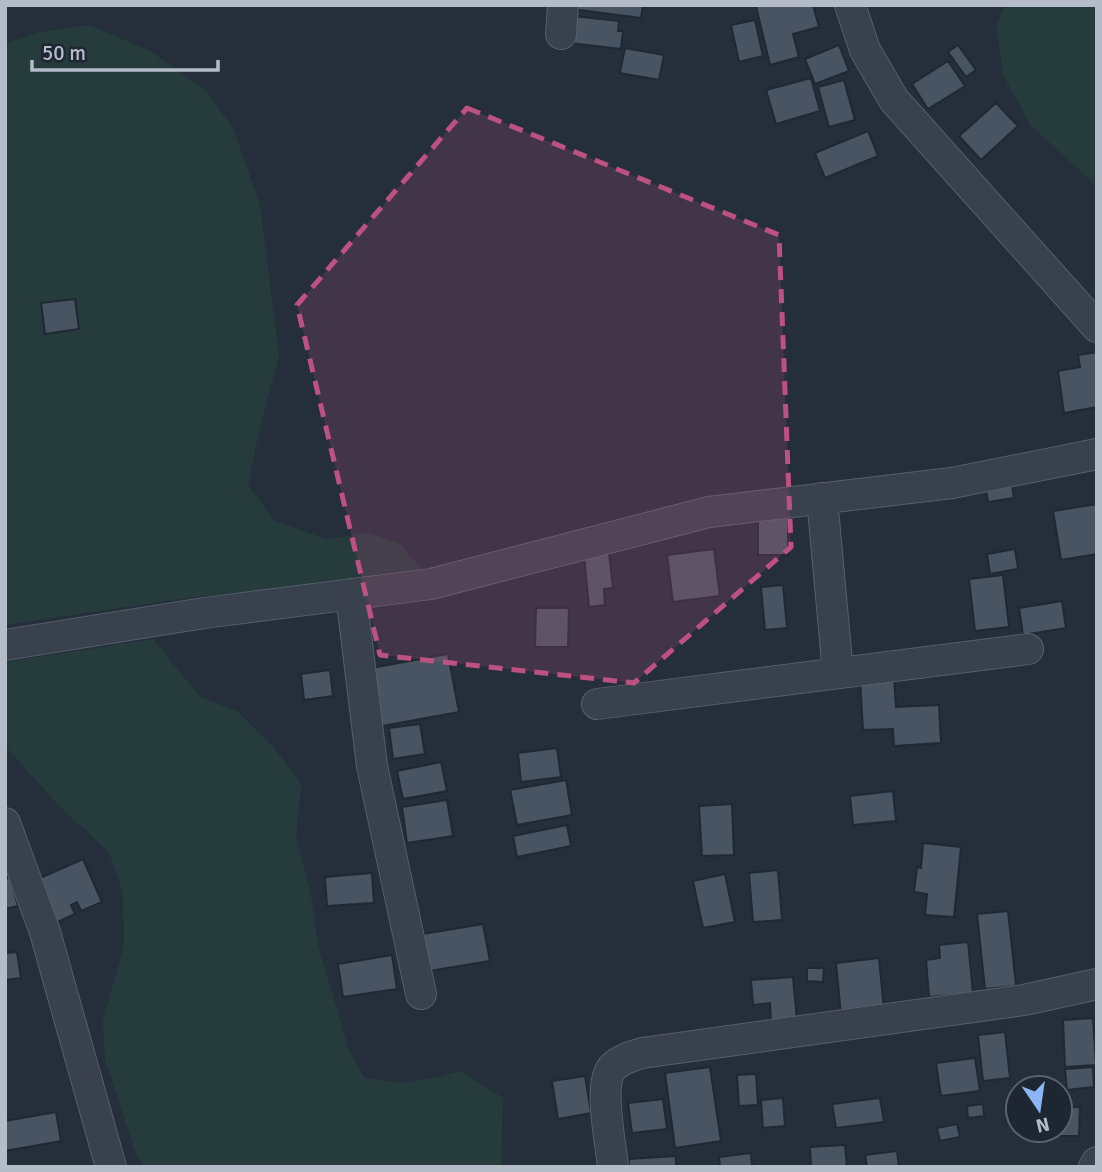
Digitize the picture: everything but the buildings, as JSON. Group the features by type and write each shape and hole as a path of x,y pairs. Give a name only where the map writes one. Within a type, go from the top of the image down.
{"street":[{"path":"850,5 865,50 894,100 1097,327"},
{"path":"5,645 204,613 431,584 709,512 952,483 1097,454"},
{"path":"822,498 838,673"},
{"path":"351,594 372,766 421,994"},
{"path":"597,704 1028,649"},
{"path":"5,823 45,932 111,1167"},
{"path":"613,1167 606,1091 608,1077 613,1067 631,1057 642,1053 1024,1000 1097,984"},
{"path":"1094,1167 1097,1162"}],"highlighted area":[{"path":"467,108 779,235 791,547 634,683 380,655 297,305"}],"green space":[{"path":"1006,5 1097,5 1097,186 1031,126 1003,75 996,25"},
{"path":"90,25 150,51 205,90 233,128 260,205 279,356 248,485 275,521 326,539 370,533 400,544 427,574 195,597 5,625 5,44 40,32"},
{"path":"153,639 200,697 237,711 272,745 301,784 296,838 311,895 318,945 349,1050 364,1077 413,1081 461,1071 503,1098 501,1167 143,1167 135,1151 105,1059 103,1021 124,945 123,893 109,852 58,805 5,746 5,662"}]}
